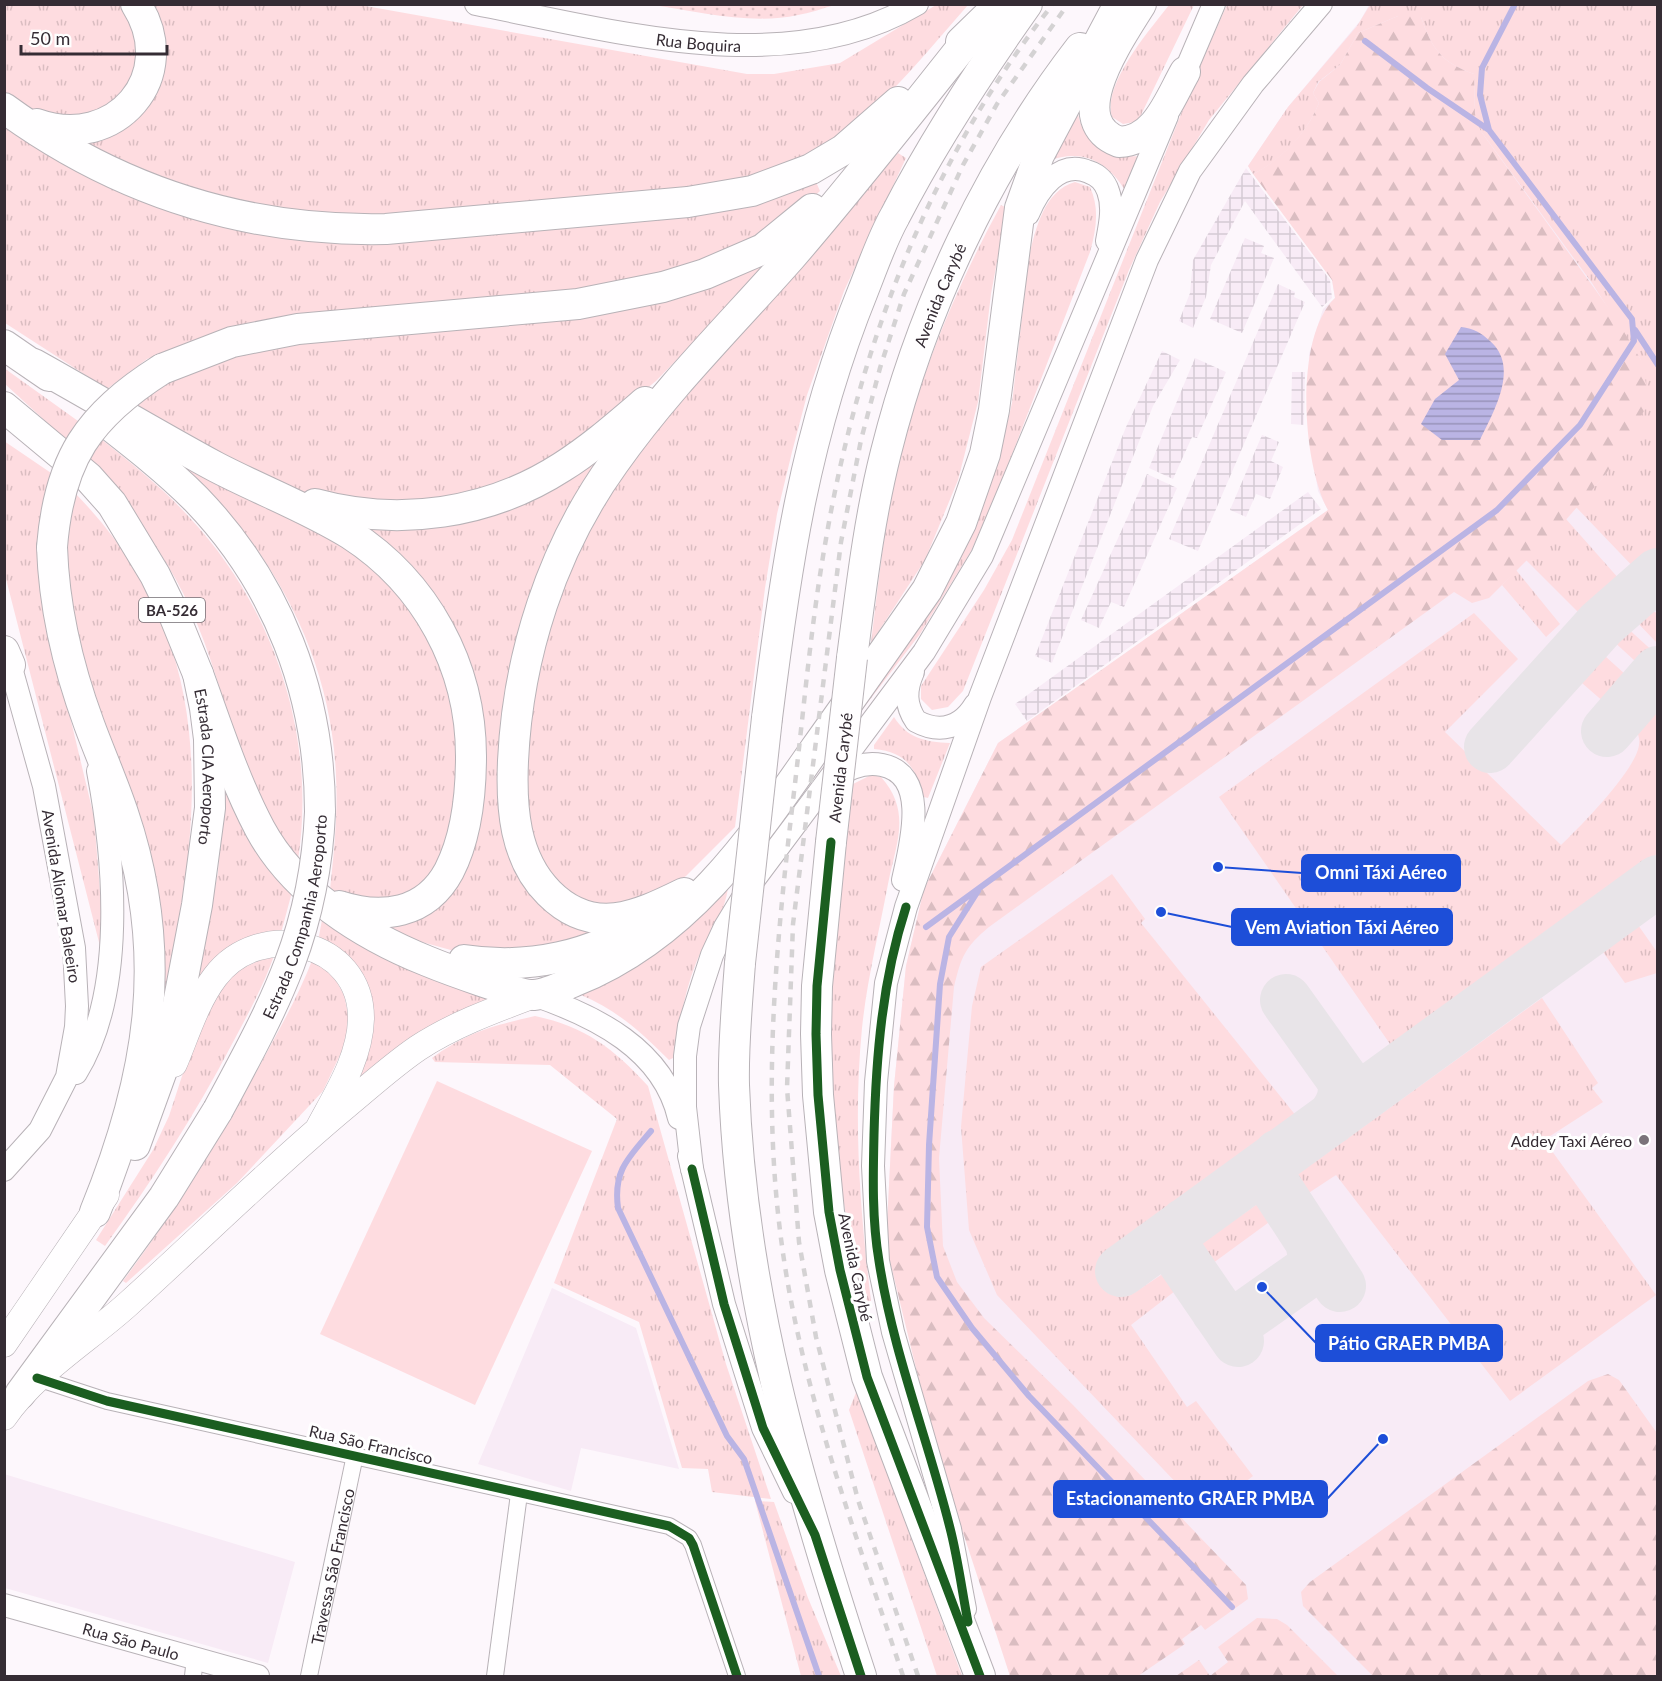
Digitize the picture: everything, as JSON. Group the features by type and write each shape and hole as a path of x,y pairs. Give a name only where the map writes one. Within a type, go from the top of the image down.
{"highway":[{"path":"10,112 48,128 77,131 109,123 131,104 147,79 150,62 148,29 136,4"},
{"path":"10,112 75,155 129,182 190,204 286,225 338,230 387,229 688,202 752,191 783,181 811,170 843,150 977,28 1000,4"},
{"path":"861,1677 815,1535 774,1381 758,1307 744,1206 734,1083 740,963 783,583 799,496 816,425 841,346 894,217 958,107 1027,4"},
{"path":"198,674 236,776 261,831 275,852 315,894 369,933 449,970 534,995 599,972 658,936 705,893 771,812 927,590 961,522 985,454 994,411 1020,208 1039,155 1118,4"},
{"name":"Avenida Carybé","path":"978,1670 867,1377 840,1270 829,1212 818,1095 816,1034 818,986 831,842 852,658 872,519 900,400 932,310 971,225 1020,137 1066,66 1118,4"},
{"path":"1141,4 1096,87 1093,110 1102,131 1119,142 1139,139 1157,122 1185,72"},
{"path":"684,893 642,914 598,919 570,910 548,892 532,871 516,827 512,792 514,733 524,672 540,612 562,553 613,463 701,356 814,230 977,28"},
{"path":"95,1212 115,1160 145,1046 151,976 146,910 134,850 88,722 63,639 54,587 52,547 58,498 66,473 85,436 120,397 162,369 232,342 298,329 578,304 663,287 705,274 763,249 803,218 887,140"},
{"name":"Estrada Companhia Aeroporto","path":"4,345 34,364 168,473 215,520 244,556 278,615 302,679 315,732 320,812 315,879 302,933 274,1003 218,1110 164,1197 20,1397"},
{"path":"267,491 362,514 393,515 442,512 500,498 561,467 592,446 701,356"},
{"path":"34,364 192,454 350,534 394,569 436,621 457,669 471,739 466,816 449,870 431,895 412,908 379,914 360,912 315,894"},
{"name":"Estrada CIA Aeroporto","path":"4,407 88,477 112,504 168,601 198,674 209,739 210,808 206,846 169,1051 135,1145"},
{"path":"4,431 84,489 140,549"},
{"path":"369,933 461,960 486,963 528,964 570,955 612,940 649,919 712,870 771,812"}],"main road":[{"name":"Rua Boquira","path":"476,4 614,31 762,46 800,44 840,36 896,16 917,4"},
{"path":"692,1169 684,1081 689,1026 699,988 725,927 753,881 924,652 982,556 1101,278 1214,4"},
{"path":"886,983 906,907 980,697 1072,452 1169,211 1190,171 1234,109 1321,4"},
{"path":"1010,275 1022,229 1036,197 1054,176 1074,169 1096,175 1108,190 1111,211 1101,278"},
{"path":"924,652 907,690 910,713 916,721 938,729 950,728 971,712 980,697"},
{"name":"Avenida Aliomar Baleeiro","path":"4,1170 40,1130 67,1077 76,1027 77,976 44,786 6,653"},
{"path":"50,1114 81,1064 94,1037 109,980 111,927 107,837 88,722"},
{"path":"826,786 851,768 875,764 896,769 910,790 913,819 912,839 894,921 879,1041 874,1199 878,1260 893,1332 950,1529 978,1670"},
{"path":"135,1145 159,1101 203,996 215,977 238,955 271,943 304,945 325,953 344,972 357,994 361,1019 355,1052 349,1070 318,1129"},
{"path":"20,1397 127,1305 318,1129 419,1048 482,1015 534,995 591,1017 622,1037 648,1061 671,1094 692,1169 724,1304 764,1428 815,1535"},
{"name":"Estrada CIA Aeroporto","path":"4,1344 95,1212 135,1145"},
{"name":"Rua São Paulo","path":"4,1605 194,1667 258,1677"}],"street":[{"name":"Rua São Francisco","path":"20,1397 107,1401 669,1526 689,1538 693,1545 737,1677"},
{"name":"Travessa São Francisco","path":"309,1677 355,1455"},
{"path":"495,1677 519,1494"}],"shaded area":[{"path":"1369,5 1657,5 1657,1676 1010,1676 886,1245 894,1086 906,966 924,889 998,743 1328,510 1318,491 1308,429 1309,354 1323,309 1335,298 1332,280 1248,166 1288,107 1360,21"},
{"path":"1246,168 1330,280 1332,298 1322,307 1245,201 1211,265 1206,297 1193,328 1179,321 1190,293 1193,260"},
{"path":"1245,238 1264,246 1261,253 1274,258 1242,333 1210,319"},
{"path":"1278,284 1295,292 1294,297 1305,302 1198,551 1169,539"},
{"path":"1461,327 1480,333 1499,352 1503,363 1502,389 1480,440 1442,440 1421,424 1435,399 1459,380 1445,354"},
{"path":"1162,351 1180,360 1153,406 1052,663 1035,656 1126,427"},
{"path":"1195,358 1226,372 1197,438 1192,437 1173,479 1149,468"},
{"path":"1292,372 1305,372 1304,425 1291,424"},
{"path":"1262,435 1279,442 1271,461 1283,467 1270,499 1256,494 1246,517 1230,510"},
{"path":"1147,474 1177,488 1124,607 1111,602 1099,628 1081,620"},
{"path":"1308,492 1321,509 1027,721 1015,704"},
{"path":"552,1288 636,1328 679,1469 581,1448 571,1491 478,1464"},
{"path":"4,1474 295,1562 268,1663 5,1588"}],"green space":[{"path":"835,4 803,14 762,19 653,5"},
{"path":"5,5 120,5 133,27 139,45 135,68 128,83 118,96 105,106 90,113 57,117 40,113 22,104 5,92"},
{"path":"146,5 360,5 747,74 774,74 840,63 936,5 968,5 909,73 866,115 818,151 775,173 744,181 439,215 301,214 178,189 81,145 132,114"},
{"path":"1169,5 1194,5 1141,115 1135,122 1123,124 1112,117 1111,104 1114,89 1130,58"},
{"path":"1227,5 1303,5 1209,120 1160,202 1129,270 963,691 948,707 932,710 921,699 921,686 984,590 1012,540 1204,56"},
{"path":"1370,5 1657,5 1657,558 1640,574 1576,507 1606,474 1641,360 1592,283 1480,130 1475,114 1474,74 1453,65 1439,53 1429,38 1421,17 1398,16 1358,33 1340,65 1318,82 1313,93 1319,103 1301,135 1284,153 1264,168 1253,174 1248,166 1288,107 1357,26"},
{"path":"1415,14 1421,17 1429,38 1439,53 1453,65 1474,74 1475,114 1480,130 1615,317 1641,360 1648,393 1647,406 1606,474 1557,530 1489,598 1472,603 1454,592 989,927 965,953 954,987 939,1158 943,1246 957,1282 984,1318 1073,1405 1246,1585 1248,1599 1205,1630 1201,1625 1182,1639 1185,1644 1138,1676 1010,1676 936,1450 886,1245 894,1086 906,966 924,889 998,743 1328,510 1312,463 1306,401 1313,341 1322,316 1335,298 1332,280 1253,174 1283,153 1308,125 1319,103 1313,93 1319,82 1340,65 1358,33 1398,16"},
{"path":"1077,109 1084,131 1098,146 1117,154 1140,156 1125,190 1110,171 1092,160 1072,156 1048,161"},
{"path":"4,120 281,233 816,182 820,191 805,205 759,237 652,280 206,337 147,359 107,389 5,323"},
{"path":"898,153 906,158 844,291 807,395 777,514 765,588 735,827 686,876 662,892 608,909 589,906 547,877 524,817 527,711 562,581 611,483"},
{"path":"1075,182 1090,187 1093,195 1096,219 1092,244 1001,483 971,551 920,634 862,710 862,700 1002,445 1012,403 1029,256 1038,223 1056,193"},
{"path":"1001,205 1007,208 991,294 978,402 958,480 925,560 871,643 888,514 896,472 915,403 953,302"},
{"path":"764,260 769,265 656,381 567,453 449,504 321,499 278,485 135,407 159,383 256,349"},
{"path":"4,368 78,421 66,440 5,384"},
{"path":"101,439 158,486 189,517 219,553 245,591 266,633 282,676 294,721 301,767 302,814 298,860 279,836 251,779 209,655 188,602 150,538 87,459"},
{"path":"4,441 57,477 61,679 94,817 102,916 102,954 5,575"},
{"path":"600,458 567,522 504,818 591,926 594,941 465,954 404,937 389,929 390,925 437,902 474,699 356,525"},
{"path":"179,462 326,531 376,566 435,640 466,763 440,866 406,900 354,901 330,890 336,819 336,776 332,730 322,686 308,644 267,564 241,528"},
{"path":"74,492 122,550 156,609 178,671 189,734 192,799 187,866 177,935 163,1006 85,675 64,567"},
{"path":"1566,519 1620,580 1579,613 1526,560"},
{"path":"1516,570 1560,624 1546,637 1502,585"},
{"path":"1643,607 1657,613 1657,643 1631,616"},
{"path":"1474,613 1518,659 1445,732 1561,845 1606,798 1636,756 1639,738 1628,721 1657,688 1657,854 1395,1045 1390,1044 1219,797"},
{"path":"1624,625 1657,655 1647,672 1611,639"},
{"path":"1595,647 1636,684 1613,710 1567,670"},
{"path":"894,717 905,730 918,738 950,743 928,798 924,797 908,763 894,754 874,749 874,745"},
{"path":"871,775 881,777 891,790 899,815 899,828 867,992 859,1062 859,1165 871,1301 864,1303 844,1207 835,1141 830,1010 837,913 853,784"},
{"path":"224,779 292,892 281,933 250,939 230,950 195,992 218,872"},
{"path":"1112,874 1145,919 1141,923 1297,1117 1108,1257 1134,1293 1161,1275 1174,1278 1175,1291 1131,1325 1187,1407 1196,1401 1253,1476 1205,1513 997,1295 969,1230 961,1127 972,1006 981,967"},
{"path":"728,887 723,907 692,974 682,1009 675,1057 669,1060 628,1023 581,995 582,990 645,960 674,940"},
{"path":"322,920 358,943 493,998 423,1031 361,1076 356,1073 368,1032 318,941"},
{"path":"1638,925 1657,952 1657,973 1625,983 1603,952"},
{"path":"275,953 255,999 188,1122 105,1246 96,1240 153,1150 169,1116 197,1030 226,976"},
{"path":"313,958 332,973 344,995 350,1024 347,1040 323,1091 237,1183 126,1283 123,1281 213,1149 288,1012"},
{"path":"1542,998 1598,1083 1592,1088 1603,1102 1544,1140 1656,1295 1510,1401 1336,1175 1301,1198 1295,1197 1288,1187 1291,1179"},
{"path":"535,1016 569,1026 598,1041 623,1061 648,1086 726,1364 771,1499 712,1492 708,1469 682,1468 639,1322 554,1283 617,1119 550,1065 435,1062 432,1058 457,1042 481,1031"},
{"path":"437,1081 592,1151 475,1405 320,1334"},
{"path":"1266,1204 1273,1214 1272,1220 1209,1266 1202,1266 1197,1262 1195,1248 1256,1205"},
{"path":"1608,1374 1619,1380 1657,1433 1657,1676 1373,1676 1303,1606 1301,1592 1310,1582 1588,1381"},
{"path":"857,1390 962,1676 937,1676 849,1410"},
{"path":"755,1501 774,1502 808,1598 841,1676 801,1676"},
{"path":"1257,1618 1277,1619 1287,1625 1338,1676 1210,1676 1228,1662 1218,1647"},
{"path":"1199,1660 1210,1676 1176,1676"}],"waterway":[{"path":"926,927 1497,510 1580,425 1634,341 1632,319 1489,130 1480,95 1482,68 1515,4"},
{"path":"1365,41 1427,88 1489,130"},
{"path":"1635,330 1658,365"},
{"path":"978,891 949,937 940,984 929,1145 927,1227 937,1277 972,1328 1029,1396 1232,1607"},
{"path":"651,1131 629,1157 620,1174 618,1208 727,1436 744,1459 819,1676"}],"taxiway":[{"path":"1490,747 1601,624 1658,574"},
{"path":"1607,731 1658,672"},
{"path":"1121,1271 1658,881"},
{"path":"1286,1000 1343,1080 1342,1101 1331,1119"},
{"path":"1279,1155 1271,1167 1271,1180 1340,1286"},
{"path":"1185,1224 1175,1237 1175,1249 1238,1341"},
{"path":"1217,1311 1229,1320 1241,1319 1312,1269 1315,1260 1311,1242"}],"railway":[{"path":"903,1676 850,1518 817,1410 791,1301 782,1246 772,1133 773,1019 782,905 816,602 840,467 858,396 880,326 906,257 936,191 970,126 1009,64 1053,4"},
{"path":"918,1676 858,1500 816,1337 799,1242 787,1088 793,924 841,542 861,440 880,368 904,294 963,165 997,104 1068,4"}],"cycle path":[{"path":"831,842 817,986 816,1034 818,1095 829,1212 840,1270 867,1377 980,1676"},
{"path":"906,907 891,963 879,1048 874,1151 875,1230 893,1329 950,1528 968,1622"},
{"path":"692,1169 724,1304 763,1428 815,1535 861,1676"},
{"path":"37,1378 107,1401 669,1526 689,1538 693,1545 737,1676"}],"place":[{"name":"Omni Táxi Aéreo","path":"1218,867"},
{"name":"Vem Aviation Táxi Aéreo","path":"1161,912"},
{"name":"Addey Taxi Aéreo","path":"1644,1140"},
{"name":"Pátio GRAER PMBA","path":"1262,1287"},
{"name":"Estacionamento GRAER PMBA","path":"1383,1439"}]}
